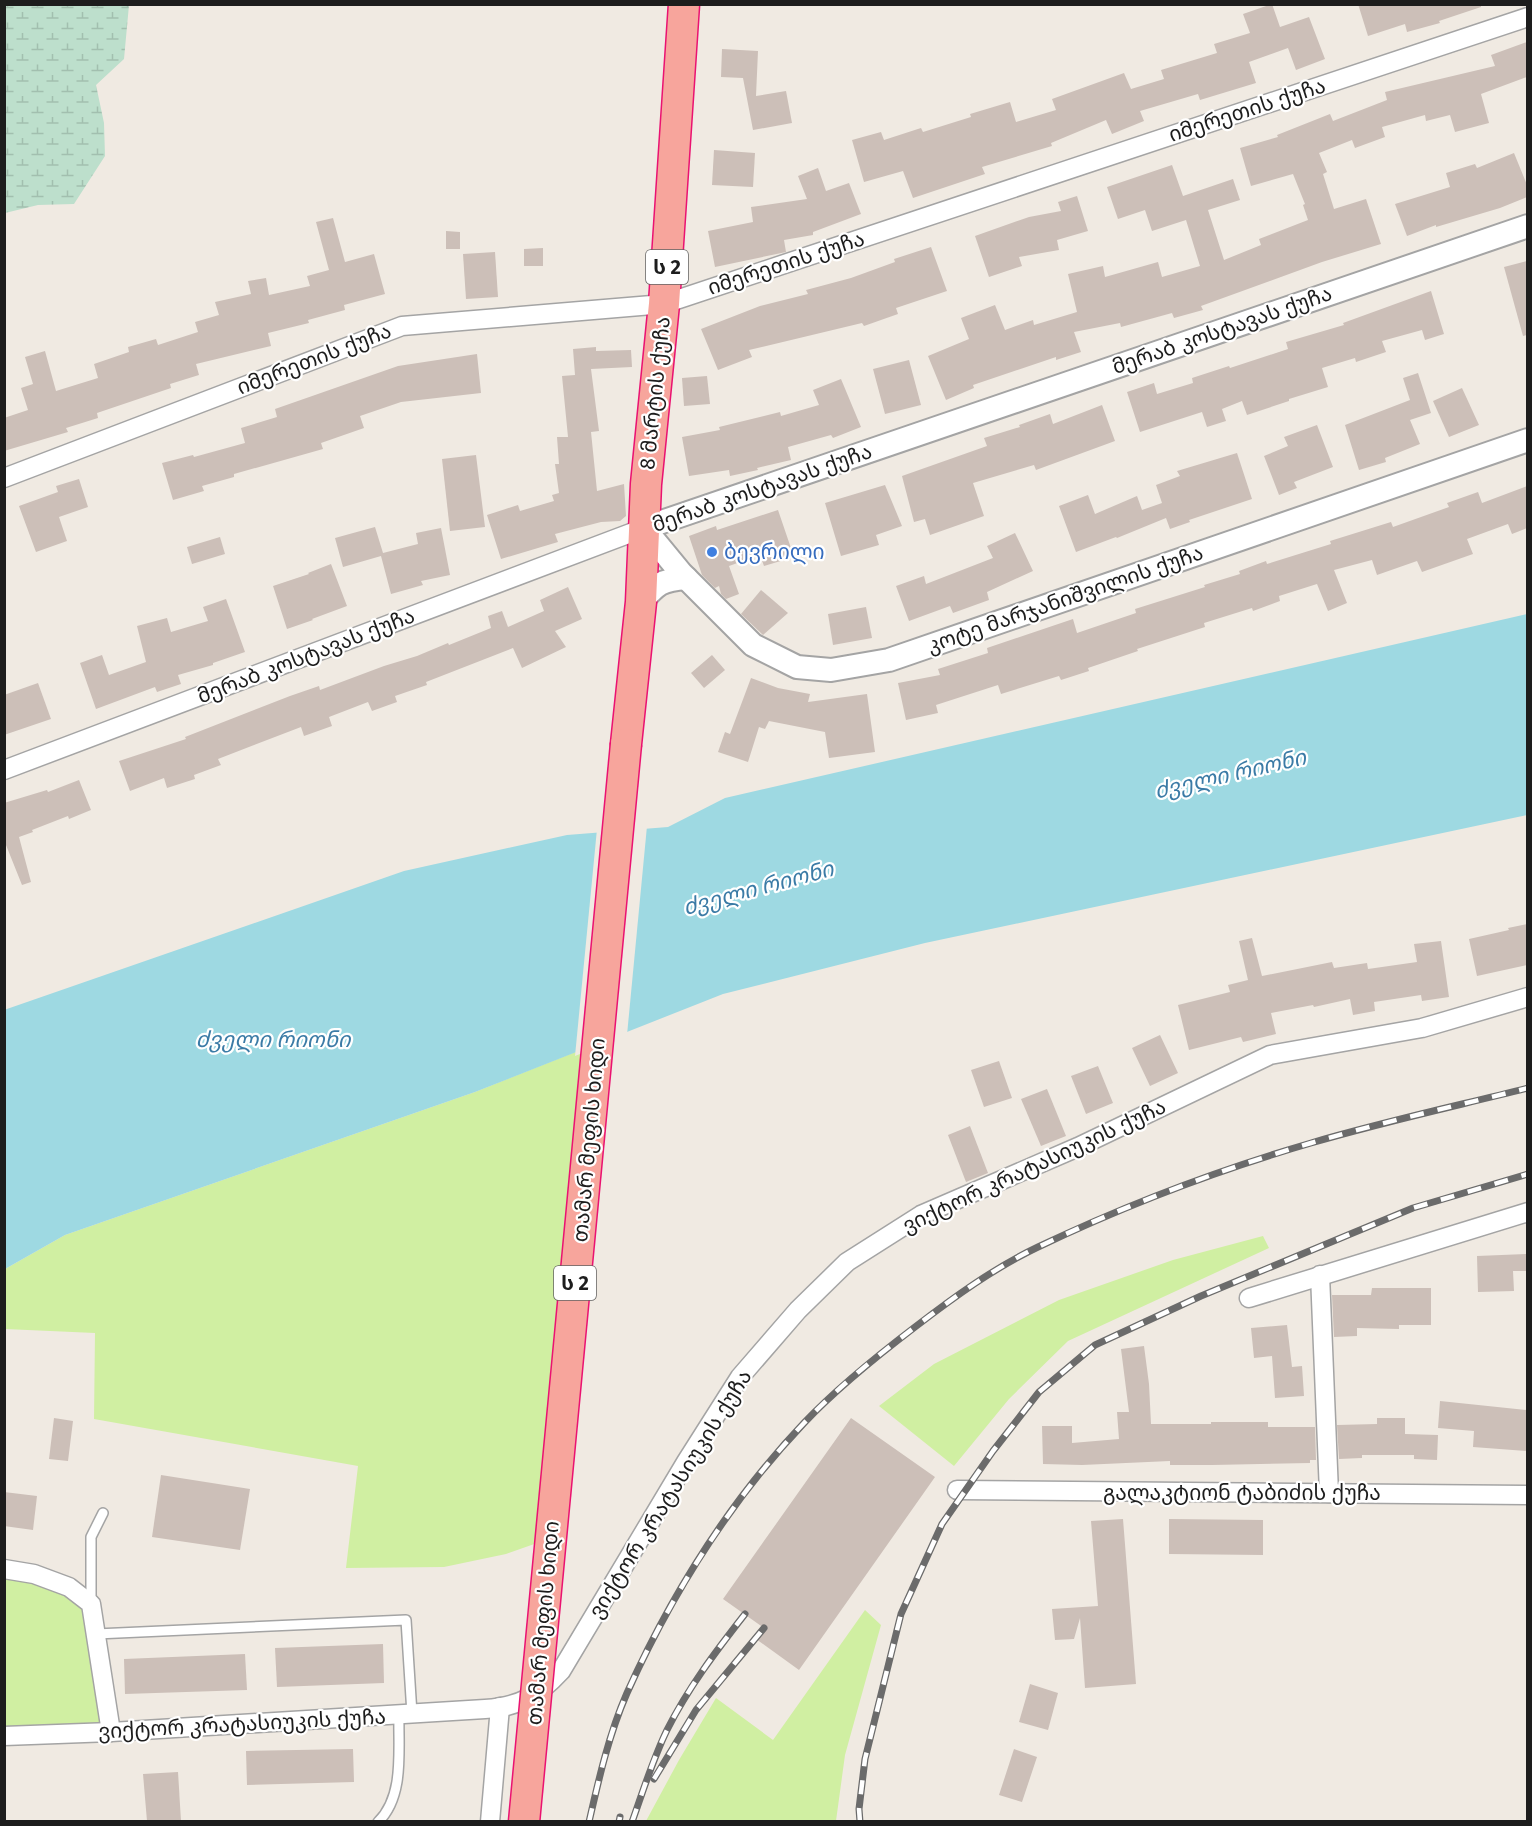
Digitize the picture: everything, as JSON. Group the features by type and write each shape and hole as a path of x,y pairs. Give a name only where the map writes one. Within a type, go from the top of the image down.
{"highway":[{"name":"8 მარტის ქუჩა","path":"626,744 641,602 644,528 664,303 684,4"},
{"name":"თამარ მეფის ხიდი","path":"524,1821 626,744"}],"street":[{"name":"იმერეთის ქუჩა","path":"4,478 402,326 664,303 1527,17"},
{"name":"მერაბ კოსტავას ქუჩა","path":"4,770 644,528 1527,226"},
{"name":"კოტე მარჯანიშვილის ქუჩა","path":"644,528 686,578 753,645 797,667 831,670 889,660 1527,440"},
{"path":"641,602 657,584 668,579 686,578"},
{"name":"ვიქტორ კრატასიუკის ქუჩა","path":"4,1736 111,1732 405,1714 500,1707 523,1702 542,1691 561,1671 686,1462 740,1377 798,1311 848,1262 921,1215 1078,1147 1270,1055 1422,1028 1527,997"},
{"path":"1250,1298 1527,1212"},
{"path":"1320,1275 1329,1493"},
{"name":"გალაკტიონ ტაბიძის ქუჩა","path":"957,1490 1527,1495"},
{"path":"4,1569 34,1574 69,1587 91,1604 111,1732"},
{"path":"490,1821 500,1707"}],"lane":[{"path":"91,1604 91,1537 103,1513"},
{"path":"96,1634 406,1620 405,1714 394,1798 387,1813 378,1821"}],"green space":[{"path":"5,4 129,5 124,59 96,85 104,123 105,156 74,204 38,205 5,213"},
{"path":"593,1045 540,1542 506,1554 444,1567 346,1568 358,1466 94,1419 95,1333 5,1329 5,1269 65,1235 475,1092"},
{"path":"1263,1236 1269,1248 1068,1341 1009,1399 954,1466 879,1406 934,1364 1059,1300 1173,1260"},
{"path":"4,1569 91,1604 111,1732 5,1736"},
{"path":"865,1610 881,1625 845,1755 836,1821 646,1821 716,1698 773,1740"}],"water":[{"name":"ძველი რიონი","path":"1527,614 1527,815 925,943 723,994 475,1092 65,1235 5,1269 4,1010 404,871 567,835 668,827 725,798"}],"pier":[{"path":"647,826 627,1035 575,1056 597,829"}],"building":[{"path":"1272,4 1280,27 1309,17 1325,59 1296,70 1288,48 1249,62 1256,83 1200,100 1198,94 1140,111 1144,121 1112,134 1106,120 1051,143 1052,146 982,167 985,174 913,198 903,171 864,182 852,140 881,132 884,140 921,128 923,132 1010,102 1016,122 1056,110 1052,99 1124,73 1131,89 1164,79 1161,70 1217,53 1214,44 1250,33 1243,14"},
{"path":"1358,4 1481,4 1481,7 1439,21 1440,23 1407,32 1405,24 1368,36"},
{"path":"1527,42 1527,77 1481,94 1489,123 1455,132 1450,115 1426,121 1425,115 1382,127 1385,137 1355,148 1352,140 1319,153 1327,172 1323,174 1334,209 1366,199 1381,244 1322,262 1201,306 1203,310 1174,318 1172,313 1121,327 1120,323 1074,332 1081,352 1056,360 1056,357 973,385 974,388 946,400 928,356 969,339 961,318 995,305 1005,330 1033,320 1034,325 1077,312 1068,274 1103,266 1105,277 1158,262 1162,277 1200,266 1186,220 1152,231 1145,210 1118,219 1107,187 1172,165 1183,196 1233,179 1240,200 1208,210 1224,260 1261,245 1259,239 1308,220 1303,205 1305,204 1293,174 1251,186 1240,148 1278,137 1277,135 1330,114 1333,121 1387,100 1385,92 1495,66 1491,55"},
{"path":"722,49 758,51 756,96 786,91 792,123 753,130 743,78 721,77"},
{"path":"714,150 755,153 753,187 712,185"},
{"path":"1514,153 1527,185 1527,197 1500,208 1436,227 1436,225 1407,236 1395,204 1450,187 1446,173 1475,164 1477,168"},
{"path":"818,168 826,191 849,183 861,214 813,232 813,235 784,240 786,252 715,267 708,231 753,222 751,207 807,199 798,176"},
{"path":"1077,196 1088,231 1057,240 1059,250 1019,257 1022,266 989,277 975,236 1029,217 1061,211 1058,202"},
{"path":"333,218 345,262 374,254 385,294 344,305 345,310 308,320 309,323 268,333 271,346 196,364 199,375 170,384 171,388 97,413 98,418 66,428 68,432 4,451 4,418 28,410 21,388 33,384 25,357 45,351 56,391 98,378 94,364 129,352 128,347 156,339 158,345 198,332 195,322 219,315 215,302 251,294 248,281 266,278 269,295 310,286 307,276 329,270 316,222"},
{"path":"446,231 460,232 460,249 446,249"},
{"path":"931,247 947,291 896,308 898,314 864,326 862,323 749,350 752,357 718,370 701,329 760,306 808,294 806,290 851,278 895,262 894,259"},
{"path":"543,248 543,266 524,266 524,249"},
{"path":"495,252 498,297 466,299 463,254"},
{"path":"1527,261 1527,335 1523,336 1504,267"},
{"path":"1431,291 1444,334 1425,340 1422,330 1382,341 1386,352 1356,362 1355,358 1322,368 1328,387 1247,415 1242,401 1222,409 1226,421 1207,427 1202,412 1140,432 1127,392 1154,383 1157,394 1193,383 1192,378 1288,349 1286,342 1344,325 1343,323"},
{"path":"596,347 596,351 631,350 632,367 591,369 599,431 591,432 597,491 624,484 626,516 620,521 601,522 555,534 558,542 501,559 487,515 518,505 520,511 554,501 552,495 559,493 555,464 559,464 557,437 568,437 562,376 575,375 573,349"},
{"path":"477,354 481,393 401,402 360,416 364,428 321,443 323,449 234,474 234,477 202,486 204,491 173,500 162,463 245,443 241,428 277,417 275,409 398,366"},
{"path":"909,360 921,405 885,414 873,369"},
{"path":"1418,373 1431,413 1410,420 1420,444 1385,458 1386,462 1359,470 1345,425 1410,400 1403,378"},
{"path":"707,376 710,404 684,406 682,378"},
{"path":"841,379 861,427 833,438 831,435 788,447 791,460 757,468 758,470 730,476 729,470 689,476 682,437 720,430 719,427 780,412 781,416 819,405 813,390"},
{"path":"1462,388 1479,425 1449,437 1433,401"},
{"path":"1102,405 1115,441 1036,470 1034,465 973,483 984,516 930,535 925,519 914,522 902,476 987,446 984,438 1020,427 1019,425 1050,414 1053,424"},
{"path":"1317,425 1333,467 1294,482 1297,488 1279,495 1264,456 1288,446 1284,437"},
{"path":"1237,453 1252,499 1189,520 1190,522 1170,529 1166,518 1076,552 1059,506 1088,495 1095,514 1137,496 1142,510 1162,503 1156,485 1180,476 1177,471"},
{"path":"476,455 485,527 450,531 442,459"},
{"path":"79,479 88,507 59,517 67,541 36,552 19,506 58,492 56,486"},
{"path":"885,485 902,526 876,535 879,545 841,556 825,503"},
{"path":"1527,486 1527,528 1512,534 1508,524 1467,539 1473,554 1422,572 1417,561 1377,575 1372,560 1334,570 1347,603 1328,611 1317,584 1279,596 1280,601 1253,611 1252,608 1204,623 1205,627 1137,649 1138,651 1088,668 1089,671 1061,680 1059,676 1001,694 998,685 936,705 938,713 906,720 898,683 940,675 938,669 988,653 987,648 1073,619 1077,633 1136,613 1135,609 1240,574 1239,571 1266,561 1267,564 1391,522 1393,527 1449,507 1447,503 1478,492 1482,503"},
{"path":"778,510 794,557 764,566 760,555 729,566 739,594 726,599 721,594 719,586 715,588 702,575 689,536 716,526 717,530"},
{"path":"375,527 383,553 418,544 416,533 441,528 450,575 421,581 423,585 391,594 381,556 343,567 335,538"},
{"path":"1015,533 1033,571 987,592 989,600 953,613 950,606 909,621 896,586 924,576 926,584 993,558 987,546"},
{"path":"220,537 225,554 192,564 187,547"},
{"path":"331,564 347,606 287,629 273,586"},
{"path":"568,587 582,619 555,631 566,647 522,668 513,648 426,682 427,685 395,696 397,702 372,711 368,702 329,717 332,726 304,736 301,727 218,759 221,765 194,775 195,779 167,788 164,778 130,791 119,761 186,739 185,737 290,696 319,686 320,690 448,643 449,645 491,628 488,616 502,611 508,627 544,611 540,600"},
{"path":"761,590 788,613 763,635 741,614"},
{"path":"226,599 245,652 213,663 213,665 178,675 181,684 157,692 155,687 96,709 80,663 102,655 109,675 146,662 137,626 167,618 171,632 208,621 203,607"},
{"path":"866,607 872,638 833,645 828,614"},
{"path":"712,655 725,670 704,688 691,673"},
{"path":"751,678 778,688 810,694 808,702 867,694 875,752 829,758 825,732 769,721 765,729 759,727 748,762 718,752 725,732 730,734"},
{"path":"38,683 51,719 4,735 4,695"},
{"path":"79,780 91,810 69,819 68,816 19,837 31,882 22,885 4,840 4,803 47,790 48,792"},
{"path":"1527,924 1527,965 1477,976 1469,939"},
{"path":"1252,938 1262,976 1332,962 1334,968 1367,963 1368,969 1417,962 1414,944 1441,941 1449,997 1422,1001 1421,995 1374,1002 1375,1011 1353,1015 1350,999 1271,1013 1276,1034 1243,1042 1241,1037 1189,1050 1178,1005 1230,992 1228,985 1248,980 1239,941"},
{"path":"1160,1035 1178,1073 1150,1086 1132,1048"},
{"path":"999,1061 1012,1098 984,1107 971,1070"},
{"path":"1098,1066 1113,1103 1086,1114 1071,1076"},
{"path":"1047,1089 1066,1136 1041,1146 1021,1099"},
{"path":"970,1126 988,1173 966,1182 948,1135"},
{"path":"1527,1254 1527,1271 1513,1271 1514,1291 1478,1292 1477,1256"},
{"path":"1372,1288 1431,1288 1431,1325 1399,1325 1399,1329 1357,1328 1357,1336 1334,1337 1332,1295 1371,1295"},
{"path":"1287,1325 1292,1367 1302,1366 1304,1396 1275,1398 1272,1356 1254,1358 1251,1328"},
{"path":"1144,1346 1151,1424 1268,1422 1268,1427 1315,1427 1316,1460 1310,1460 1310,1463 1212,1465 1170,1465 1170,1461 1082,1465 1043,1464 1042,1426 1072,1426 1072,1443 1119,1439 1117,1412 1129,1412 1121,1349"},
{"path":"1440,1401 1527,1410 1527,1451 1473,1447 1474,1431 1438,1428"},
{"path":"54,1418 73,1421 68,1461 49,1459"},
{"path":"851,1418 935,1477 799,1670 756,1639 764,1628 723,1599"},
{"path":"1377,1418 1405,1418 1405,1434 1438,1435 1437,1460 1414,1459 1414,1455 1362,1455 1362,1458 1339,1459 1337,1425 1377,1424"},
{"path":"161,1475 250,1489 240,1550 152,1537"},
{"path":"4,1492 37,1496 33,1530 4,1526"},
{"path":"1123,1519 1136,1684 1085,1688 1080,1618 1074,1639 1055,1640 1052,1609 1098,1606 1091,1521"},
{"path":"1169,1519 1263,1520 1263,1555 1169,1554"},
{"path":"383,1644 384,1683 277,1687 275,1648"},
{"path":"245,1654 247,1690 125,1694 124,1659"},
{"path":"1030,1684 1058,1693 1048,1730 1019,1722"},
{"path":"353,1749 354,1782 247,1785 246,1751"},
{"path":"1014,1749 1037,1757 1022,1802 999,1795"},
{"path":"178,1772 181,1821 147,1821 143,1774"}],"railway":[{"path":"589,1822 610,1740 627,1693 663,1620 704,1550 751,1484 804,1423 844,1385 901,1338 959,1294 1006,1264 1038,1247 1139,1203 1276,1153 1392,1121 1528,1088"},
{"path":"860,1822 859,1809 865,1759 901,1614 942,1524 993,1451 1039,1392 1095,1345 1201,1296 1413,1208 1528,1174"},
{"path":"632,1822 657,1752 675,1714 703,1670 745,1614"},
{"path":"654,1779 696,1710 764,1628"},
{"path":"619,1822 620,1817"}],"place":[{"name":"ბევრილი","path":"712,552"}]}
